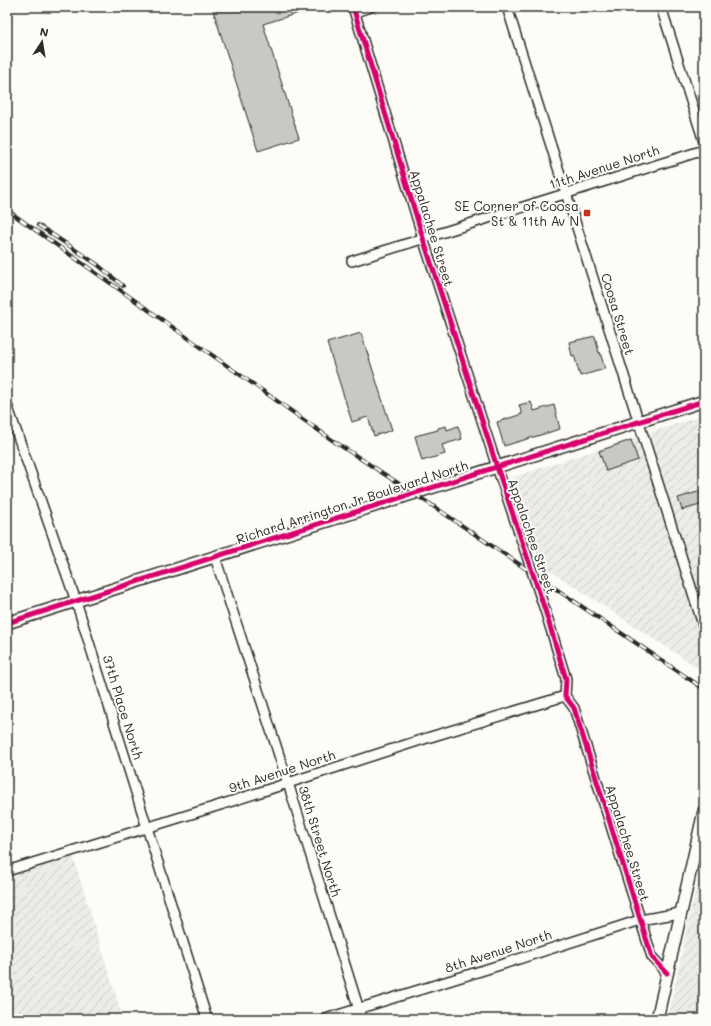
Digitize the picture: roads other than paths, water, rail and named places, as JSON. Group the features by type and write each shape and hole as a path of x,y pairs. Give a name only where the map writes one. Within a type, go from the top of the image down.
{"street":[{"path":"354,10 371,7"},
{"name":"Coosa Street","path":"507,7 704,628"},
{"path":"661,7 704,142"},
{"name":"Appalachee Street","path":"354,10 424,238 497,467 545,610 566,679 565,696 574,708 652,957 667,973"},
{"name":"11th Avenue North","path":"352,261 704,150"},
{"name":"Richard Arrington Jr Boulevard North","path":"7,623 704,401"},
{"name":"37th Place North","path":"7,405 76,601 207,1019"},
{"name":"38th Street North","path":"215,557 362,1019"},
{"name":"9th Avenue North","path":"7,871 427,738 565,696"},
{"path":"657,1019 704,811"},
{"name":"8th Avenue North","path":"325,1019 640,920 680,913"}],"railway":[{"path":"7,210 335,442 433,506 704,689"},
{"path":"38,225 98,265 123,286"}],"place":[{"name":"SE Corner of Coosa St & 11th Av N","path":"587,213"}]}
